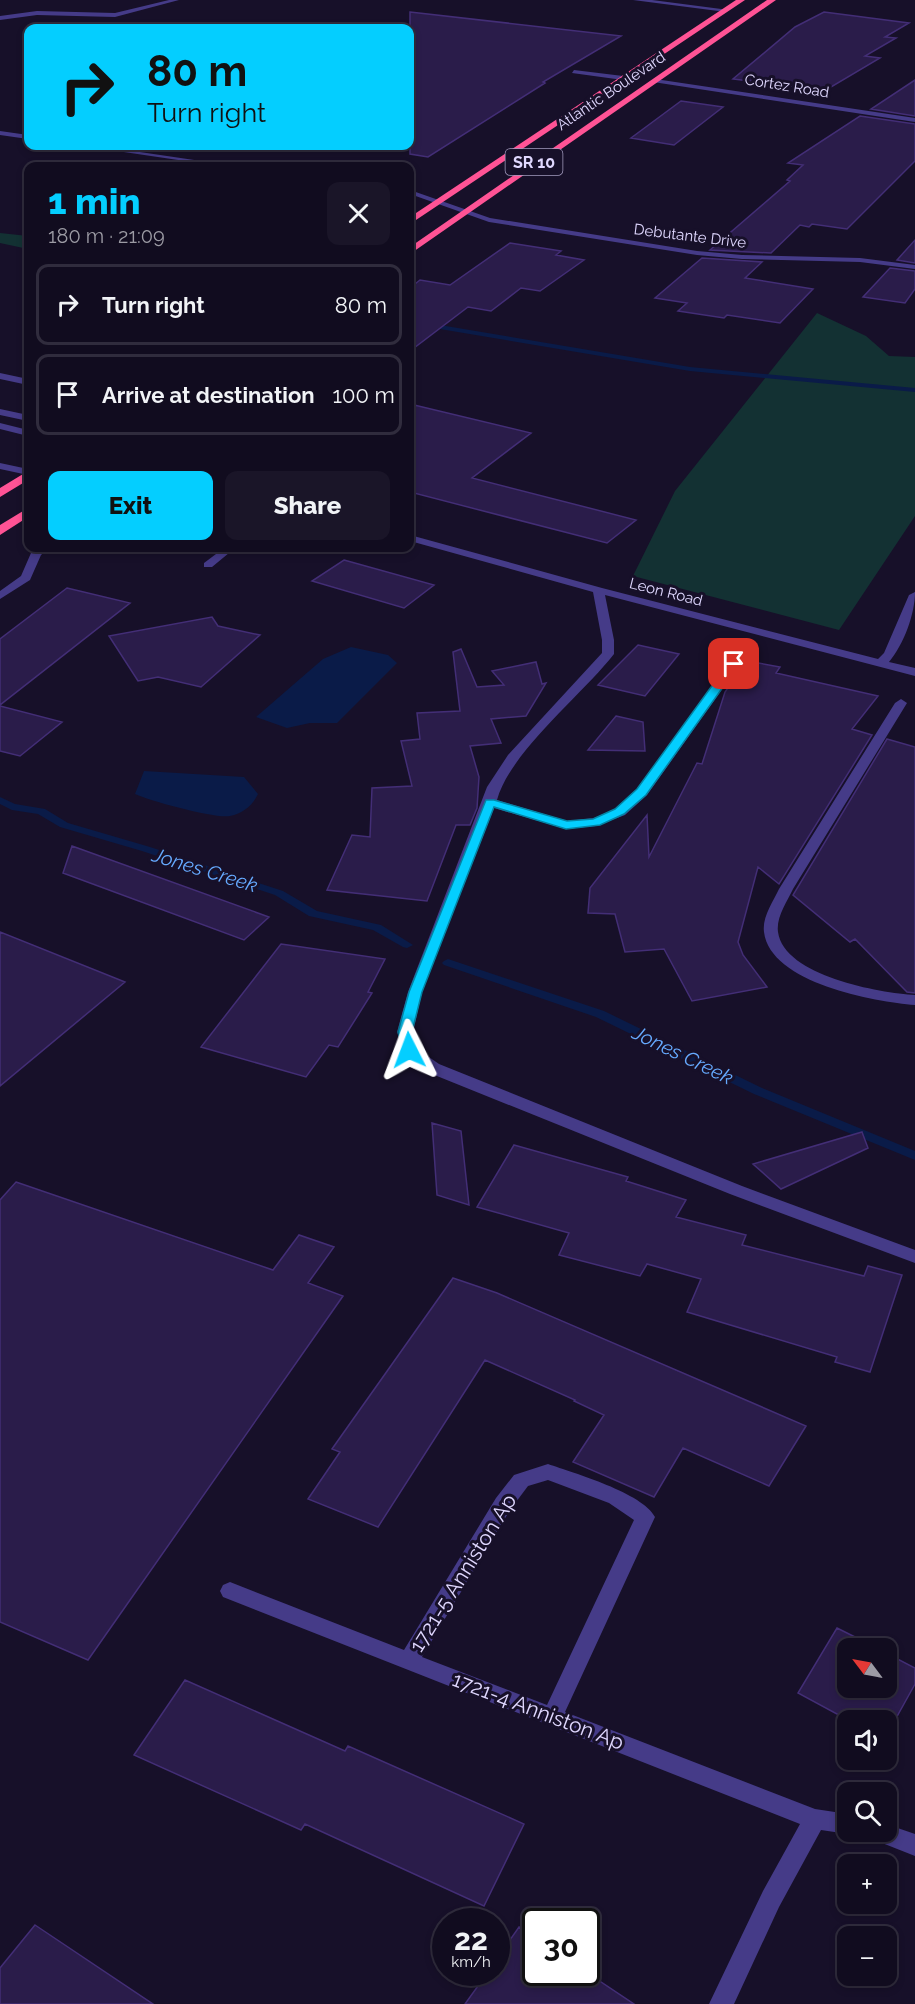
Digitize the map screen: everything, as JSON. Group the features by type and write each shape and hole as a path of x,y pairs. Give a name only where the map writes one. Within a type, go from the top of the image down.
{"highway":[{"name":"Atlantic Boulevard","path":"414,218 741,0"},
{"name":"Atlantic Boulevard","path":"414,248 772,0"},
{"path":"642,65 650,71 642,77 643,79 656,81"},
{"path":"623,78 633,80 626,89 637,94"},
{"path":"0,494 24,476"},
{"path":"0,531 24,515"}],"street":[{"path":"0,18 37,13 115,15 176,0"},
{"path":"636,0 726,10"},
{"path":"574,72 623,78"},
{"name":"Cortez Road","path":"656,81 915,120"},
{"path":"0,133 24,136"},
{"path":"116,150 202,162"},
{"name":"Debutante Drive","path":"414,194 489,220 697,253 860,261 915,267"},
{"path":"0,376 24,381"},
{"path":"0,412 24,417"},
{"path":"0,426 24,431"},
{"path":"0,466 24,472"},
{"name":"Leon Road","path":"414,539 598,590 915,672"},
{"path":"0,597 26,578 39,552"},
{"path":"208,564 224,552"},
{"path":"598,590 608,640 608,654 513,758 494,787 415,992 405,1032 409,1050 433,1068 736,1190 915,1257"},
{"path":"882,663 889,654 914,598"},
{"path":"490,802 566,825 596,822 620,812 642,792 734,664"},
{"path":"901,703 790,880 774,913 771,935 784,957 828,983 868,995 915,1000"},
{"name":"1721-5 Anniston Ap","path":"408,1662 503,1504 521,1480 548,1472 616,1497 645,1517 553,1715"},
{"name":"1721-4 Anniston Ap","path":"230,1591 815,1819 837,1822"},
{"path":"721,2004 771,1899 815,1819"},
{"path":"897,1838 915,1845"}],"green space":[{"path":"0,233 24,236 24,248 0,243"},
{"path":"817,313 866,336 889,356 915,357 915,516 839,630 633,576 675,491"}],"water":[{"path":"351,647 388,655 397,663 337,723 310,723 287,728 256,717 323,659"},
{"path":"144,771 244,777 258,794 250,805 235,815 223,816 198,812 135,794"}],"building":[{"path":"410,12 621,36 543,82 545,83 428,157 410,154 410,150 414,150 414,24 410,24"},
{"path":"824,12 909,23 885,37 896,38 865,56 880,58 826,90 733,79 795,27"},
{"path":"915,80 915,116 871,109"},
{"path":"681,101 723,107 674,145 631,138"},
{"path":"860,116 915,124 915,161 847,229 812,224 809,227 800,225 771,253 710,250 790,181 787,180 803,165 788,163"},
{"path":"915,240 915,263 897,260"},
{"path":"510,243 561,251 556,255 584,260 540,291 521,288 491,311 468,307 414,348 414,285 420,280 450,285"},
{"path":"702,258 762,262 745,278 813,289 780,323 678,311 687,303 655,298"},
{"path":"890,268 915,271 915,289 905,303 863,297"},
{"path":"414,405 531,433 472,478 636,520 607,543 414,493"},
{"path":"344,560 434,585 404,608 312,581"},
{"path":"67,588 130,603 0,705 0,639"},
{"path":"212,617 218,626 260,635 201,687 158,677 138,681 109,636"},
{"path":"638,645 679,654 645,696 598,685"},
{"path":"461,649 477,687 504,685 492,671 536,662 542,684 546,683 526,716 491,719 501,743 470,746 479,777 477,808 470,825 456,825 427,901 327,890 352,835 370,837 372,788 412,786 401,741 420,739 417,713 460,711 453,652"},
{"path":"747,661 780,667 776,673 878,696 852,729 872,735 779,884 758,867 738,942 743,955 767,987 692,1001 664,949 625,952 615,914 588,913 590,888 647,815 649,857 697,763 702,764 725,692"},
{"path":"0,706 62,722 20,756 0,751"},
{"path":"616,716 643,722 645,751 588,750"},
{"path":"887,739 915,747 915,993 907,992 855,939 850,942 793,895"},
{"path":"72,846 269,917 244,940 63,873"},
{"path":"0,932 125,982 0,1086"},
{"path":"281,944 385,959 368,992 372,993 338,1047 329,1045 306,1077 201,1047"},
{"path":"432,1123 461,1131 469,1205 437,1195"},
{"path":"862,1132 868,1148 781,1189 753,1164"},
{"path":"514,1145 628,1177 626,1181 686,1200 676,1217 746,1235 742,1245 864,1276 868,1266 902,1275 870,1372 835,1362 837,1357 687,1312 701,1279 647,1264 640,1276 559,1255 569,1233 477,1207"},
{"path":"16,1182 273,1270 299,1235 334,1247 308,1283 343,1296 88,1660 0,1622 0,1200"},
{"path":"453,1278 497,1293 806,1426 769,1486 683,1448 654,1497 573,1462 604,1415 485,1360 378,1527 308,1499 340,1452 332,1449"},
{"path":"837,1628 857,1638 837,1638 837,1698 897,1698 897,1659 915,1668 915,1684 897,1716 897,1710 837,1710 837,1714 798,1693"},
{"path":"185,1680 345,1751 348,1746 524,1824 484,1906 305,1824 301,1830 134,1755"},
{"path":"35,1925 153,2004 0,2004 0,1968"},
{"path":"519,1927 522,1929 522,1986 600,1986 600,1981 634,2004 465,2004 478,1986 510,1986 510,1940"}],"waterway":[{"path":"414,323 690,369 915,390"},
{"name":"Jones Creek","path":"0,800 12,807 41,811 64,825 146,849 279,893 313,914 377,927 407,945"},
{"name":"Jones Creek","path":"448,963 600,1014 758,1091 915,1156"}],"route":[{"path":"409,1050 405,1032 415,992 490,802 566,825 596,822 620,812 642,792 734,664"}]}
